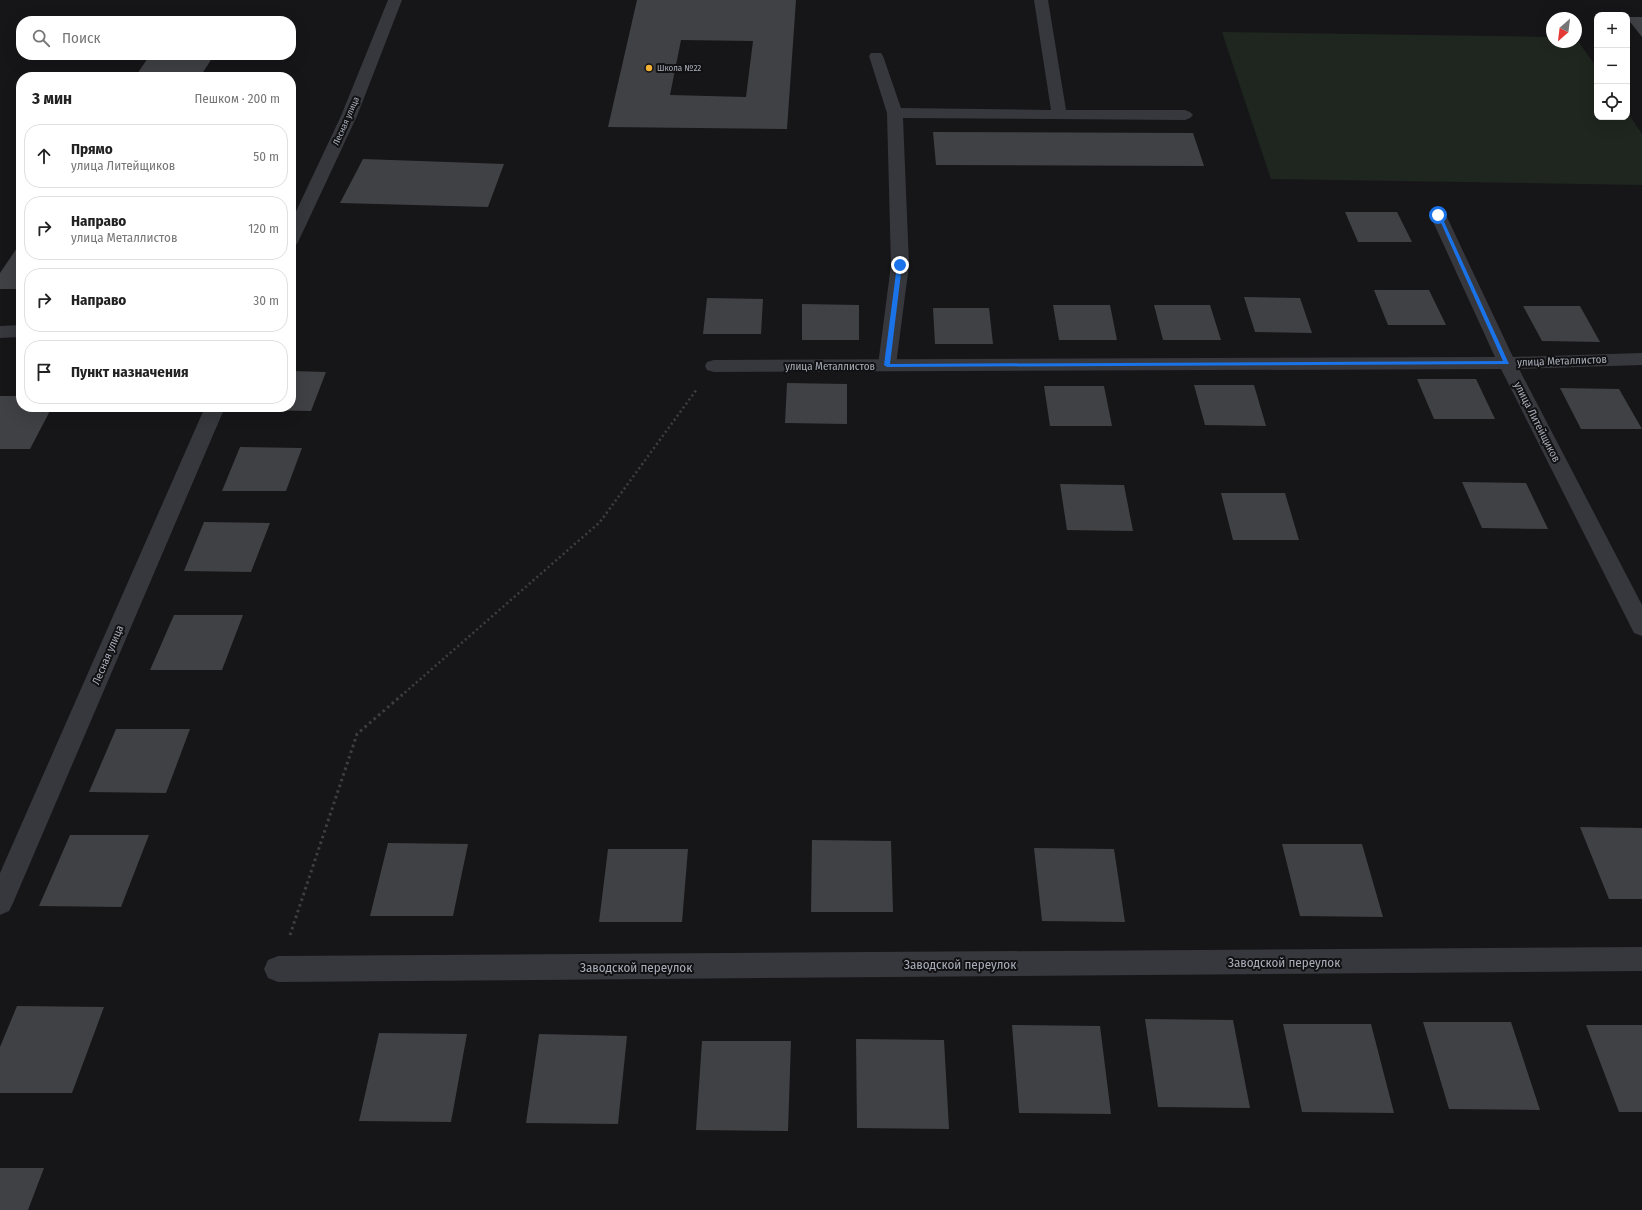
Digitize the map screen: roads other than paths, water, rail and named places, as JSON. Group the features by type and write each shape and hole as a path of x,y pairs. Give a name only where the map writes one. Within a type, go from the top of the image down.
{"street":[{"name":"Лесная улица","path":"296,229 349,116 395,0"},
{"path":"1041,0 1059,114"},
{"path":"876,56 895,113 900,265 887,365"},
{"path":"895,113 1185,115"},
{"name":"улица Литейщиков","path":"1438,215 1507,363 1642,627"},
{"path":"0,332 16,331"},
{"name":"улица Металлистов","path":"714,366 1507,363 1642,359"},
{"name":"Лесная улица","path":"0,903 213,412"},
{"name":"Заводской переулок","path":"278,969 1642,959"}],"place":[{"name":"Школа №22","path":"649,68"}]}
